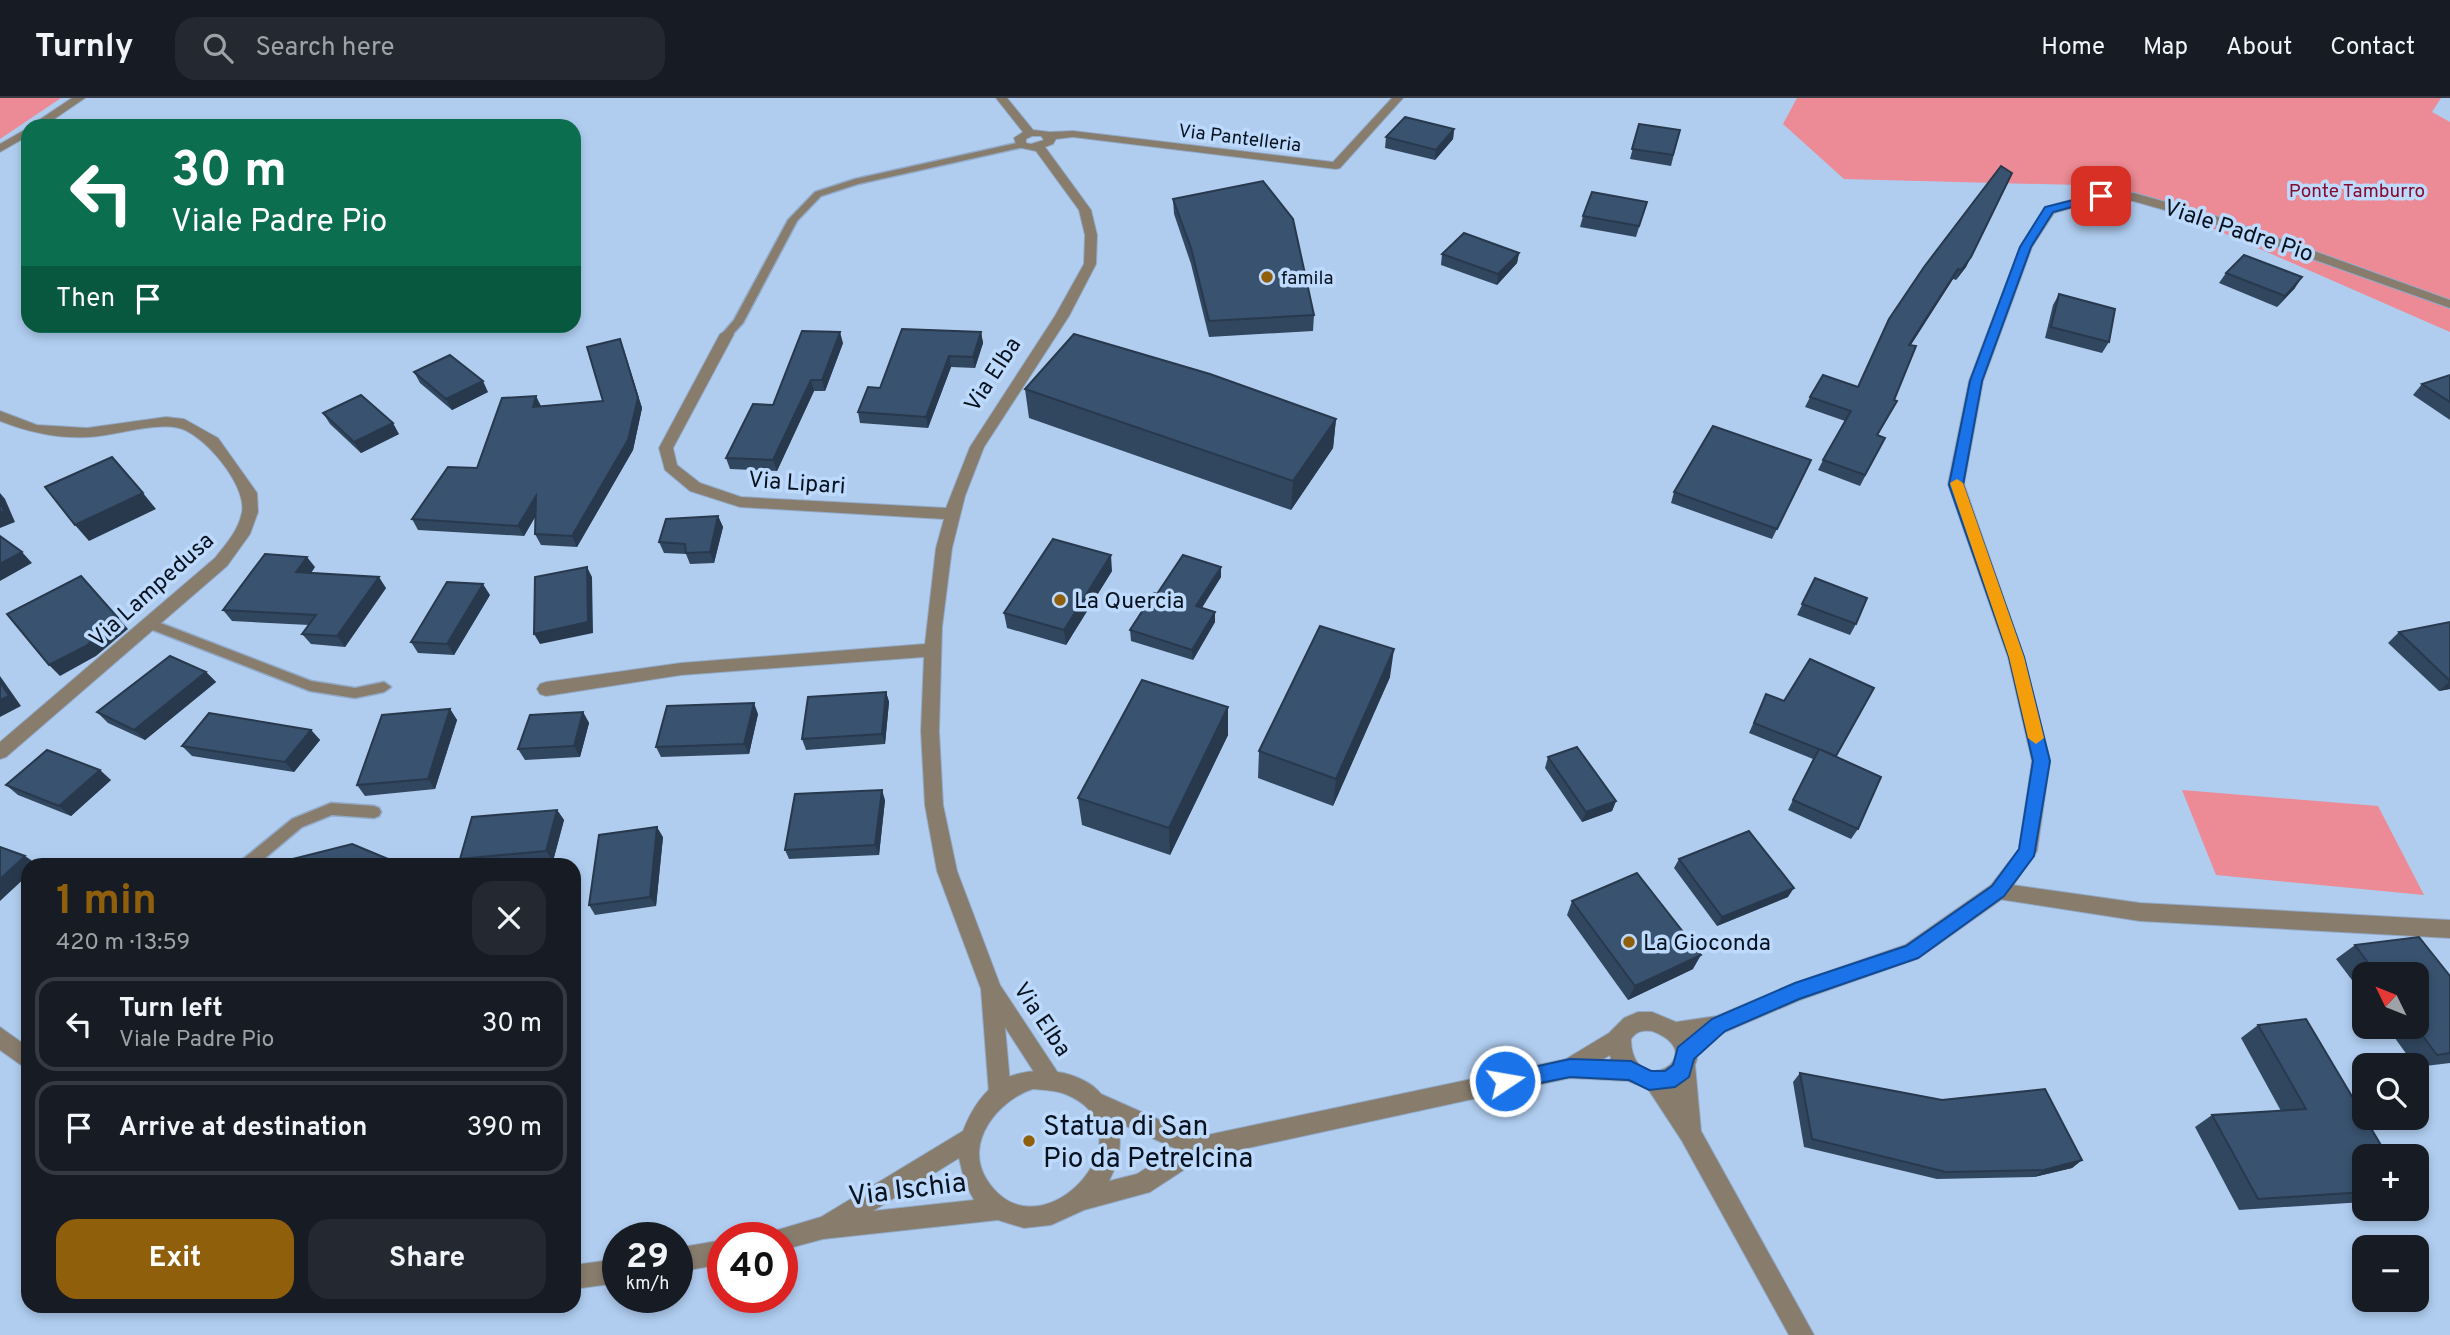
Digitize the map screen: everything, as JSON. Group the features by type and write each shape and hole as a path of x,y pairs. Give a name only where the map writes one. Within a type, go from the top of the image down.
{"street":[{"path":"47,119 80,98"},
{"path":"1001,98 1030,133 1044,142"},
{"name":"Via Pantelleria","path":"1044,142 1073,134 1336,166 1398,98"},
{"path":"1030,133 1020,138 1021,145 1044,142"},
{"path":"0,149 21,136"},
{"name":"Via Elba","path":"1044,142 1084,210 1091,235 1090,264 1062,316 977,447 957,496 944,548 933,650 930,731 934,806 947,871 991,989 1051,1079"},
{"name":"Viale Padre Pio","path":"1570,1068 1620,1037 1631,1024 1655,1022 1673,1032 1718,1025 1795,992 1912,952 1998,891 2028,851 2042,761 2016,657 1956,485 1976,381 2026,247 2049,209 2101,196 2134,197 2231,225 2450,304"},
{"name":"Via Lipari","path":"727,334 666,449 670,467 695,487 740,502 953,514"},
{"name":"Via Lampedusa","path":"0,416 35,429 87,433 166,422 184,424 213,441 249,493 250,512 242,534 221,562 0,752"},
{"path":"546,689 681,669 933,650"},
{"path":"1998,891 2140,912 2450,929"},
{"name":"Via Elba","path":"991,989 1000,1094"},
{"name":"Viale Padre Pio","path":"1080,1200 1142,1184 1198,1148 1570,1068 1631,1070 1642,1078 1656,1082 1674,1078 1685,1059 1718,1025"},
{"path":"1673,1032 1681,1042 1685,1059 1690,1133"},
{"path":"0,1037 21,1054"},
{"path":"1620,1037 1621,1054 1631,1070"},
{"path":"1097,1102 1110,1134 1110,1152 1094,1187 1080,1200 1045,1216 1026,1217 999,1208 979,1190 968,1157 970,1139 986,1107 1016,1084 1033,1079 1069,1082 1084,1090 1097,1102 1198,1148"},
{"path":"1656,1082 1690,1133 1802,1335"},
{"name":"Via Ischia","path":"823,1228 970,1139"},
{"name":"Via Ischia","path":"798,1235 823,1228 999,1208"},
{"path":"581,1277 602,1274"}],"lane":[{"path":"727,334 739,321 793,220 818,194 855,182 1021,145"},
{"path":"150,624 310,686 355,693 384,687"},
{"path":"255,858 297,822 331,809 374,812"}],"green space":[{"path":"0,98 61,98 30,119 21,119 21,125 0,139"},
{"name":"Ponte Tamburro","path":"1797,98 2441,98 2432,112 2450,122 2450,332 2116,186 1844,179 1783,124"},
{"path":"2182,790 2378,806 2424,895 2216,875"}],"building":[{"path":"1405,117 1454,129 1436,150 1386,137"},
{"path":"1639,124 1680,130 1673,155 1632,149"},
{"path":"2001,166 2012,173 1971,257 1961,270 1958,269 1909,345 1916,346 1894,400 1897,401 1877,435 1885,438 1865,475 1823,460 1851,411 1810,397 1823,375 1858,387 1889,319 1924,267"},
{"path":"1263,181 1293,219 1314,315 1209,321 1191,248 1173,199"},
{"path":"1592,192 1647,202 1639,226 1583,216"},
{"path":"1464,233 1519,253 1498,274 1442,254"},
{"path":"2244,255 2302,277 2285,296 2226,273"},
{"path":"2059,294 2115,309 2109,342 2051,327"},
{"path":"902,329 981,332 973,357 949,356 926,417 858,412 868,387 880,388"},
{"path":"802,331 840,332 822,380 811,380 773,460 726,458 753,404 773,405"},
{"path":"1074,334 1210,374 1336,419 1293,481 1025,389"},
{"path":"620,339 638,398 628,440 572,536 535,534 536,496 518,526 412,519 448,467 477,468 502,398 536,396 533,407 603,401 587,347"},
{"path":"450,355 483,381 446,399 414,372"},
{"path":"2450,375 2450,402 2422,384"},
{"path":"361,395 393,423 354,442 323,413"},
{"path":"1713,426 1811,460 1777,529 1674,492"},
{"path":"112,457 143,493 75,525 45,487"},
{"path":"718,516 710,552 686,553 685,544 659,542 666,519"},
{"path":"0,536 22,552 0,564"},
{"name":"La Quercia","path":"1053,539 1111,555 1064,630 1004,613"},
{"path":"265,554 307,557 296,572 379,577 337,636 302,634 316,615 223,610"},
{"path":"1183,555 1221,567 1196,606 1215,612 1192,650 1130,630"},
{"path":"587,567 588,622 534,634 535,577"},
{"path":"81,576 118,618 86,646 49,665 7,614"},
{"path":"1815,578 1867,598 1856,624 1802,604"},
{"path":"447,582 483,584 447,644 411,642"},
{"path":"2450,622 2450,681 2399,632"},
{"path":"1320,626 1394,649 1336,779 1259,751"},
{"path":"170,656 206,672 134,730 97,712"},
{"path":"1810,659 1874,688 1836,756 1754,723 1766,694 1784,701"},
{"path":"1142,680 1228,707 1169,828 1078,798"},
{"path":"0,682 9,696 0,700"},
{"path":"886,692 882,734 802,739 808,697"},
{"path":"754,703 744,744 656,747 667,706"},
{"path":"450,709 428,779 357,785 382,715"},
{"path":"583,712 574,746 518,749 530,715"},
{"path":"209,713 311,730 285,762 182,746"},
{"path":"1577,747 1616,801 1586,812 1548,757"},
{"path":"1819,749 1881,777 1858,829 1793,800"},
{"path":"47,750 100,770 59,806 6,785"},
{"path":"882,790 875,845 785,850 795,794"},
{"path":"557,810 546,851 460,858 472,817"},
{"path":"657,827 650,897 589,905 599,835"},
{"path":"1749,831 1794,888 1722,917 1679,859"},
{"path":"352,844 386,858 297,858"},
{"path":"0,847 25,856 21,858 0,879"},
{"name":"La Gioconda","path":"1637,873 1701,955 1635,986 1572,901"},
{"path":"2419,937 2450,976 2450,1053 2437,1055 2426,1040 2429,1040 2429,962 2367,962 2355,945"},
{"path":"2306,1019 2352,1096 2352,1130 2372,1130 2380,1144 2352,1144 2352,1193 2258,1199 2212,1115 2306,1109 2258,1025"},
{"path":"1800,1073 1942,1100 2045,1089 2082,1160 2044,1170 1946,1172 1812,1139"}],"slow traffic":[{"path":"1957,483 2016,657 2036,738"}],"place":[{"name":"famila","path":"1267,277"},
{"name":"La Quercia","path":"1060,600"},
{"name":"La Gioconda","path":"1629,942"},
{"name":"Statua di San Pio da Petrelcina","path":"1029,1141"}],"route":[{"path":"1505,1081 1570,1068 1631,1070 1649,1080 1668,1080 1682,1070 1685,1054 1718,1025 1795,992 1912,952 1998,891 2028,851 2042,761 2016,657 1956,485 1976,381 2026,247 2049,209 2101,196"}]}
